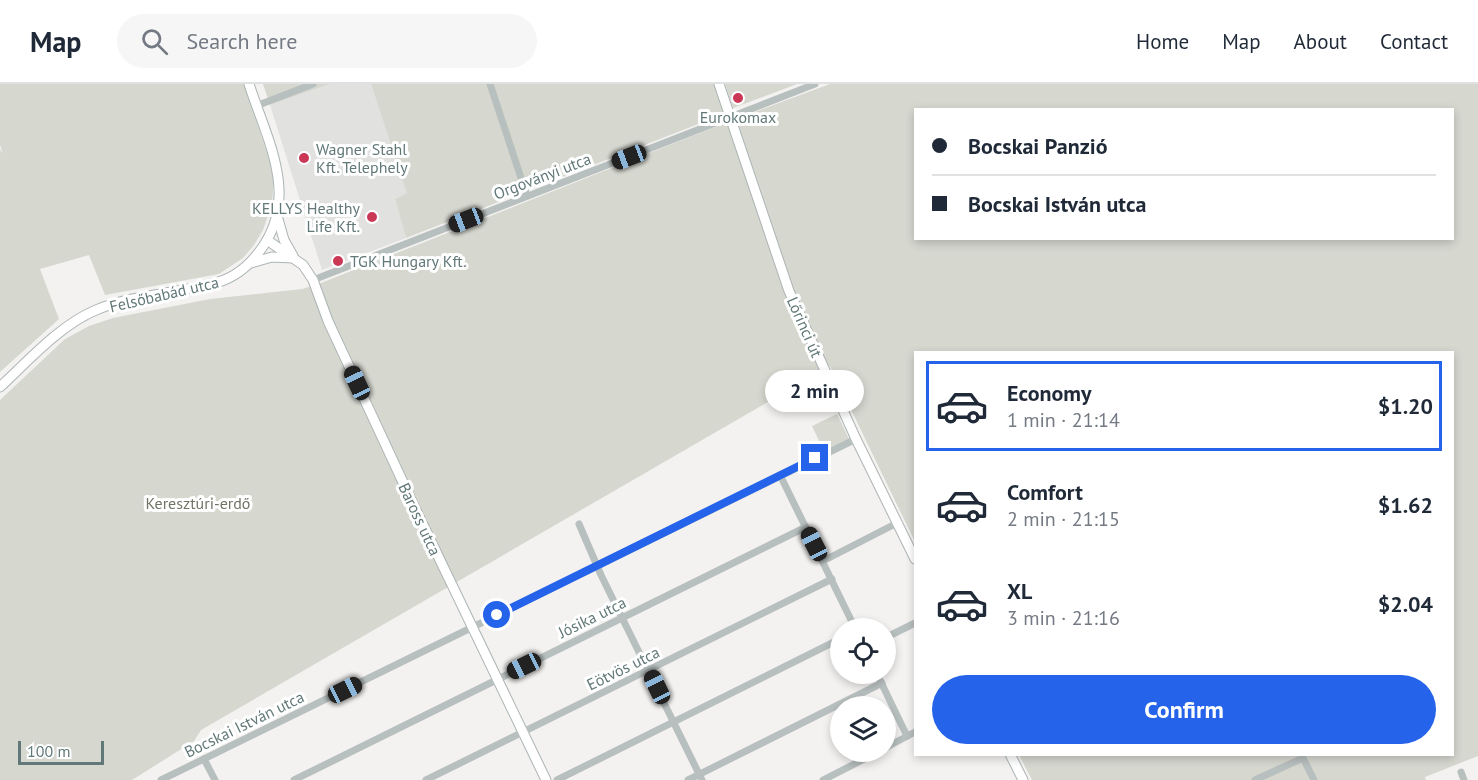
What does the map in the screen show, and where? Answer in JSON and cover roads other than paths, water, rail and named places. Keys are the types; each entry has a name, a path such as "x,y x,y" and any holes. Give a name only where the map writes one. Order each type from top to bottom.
{"street":[{"name":"Baross utca","path":"249,84 277,168 280,195 278,214 267,240 303,265 313,280 328,321 471,628 546,780"},
{"path":"256,106 313,84"},
{"path":"490,84 527,196"},
{"name":"Lőrinci út","path":"719,84 789,291 856,439 914,557"},
{"name":"Orgoványi utca","path":"313,280 815,84"},
{"name":"Baross utca","path":"278,214 284,240 296,259"},
{"name":"Felsőbabád utca","path":"0,387 66,328 84,316 130,299 213,284 234,275 251,263 267,240"},
{"path":"251,263 272,257 296,259"},
{"name":"Bocskai István utca","path":"161,780 856,439"},
{"path":"780,475 850,618"},
{"path":"579,524 701,777"},
{"path":"823,561 897,524"},
{"name":"Jósika utca","path":"294,780 806,527"},
{"name":"Eötvös utca","path":"426,780 832,579"},
{"path":"896,632 914,624"},
{"path":"557,780 830,644"},
{"path":"688,780 701,777 880,684"},
{"path":"882,684 907,736"},
{"path":"896,742 914,732"},
{"path":"1011,756 1023,780"},
{"path":"1255,780 1303,758 1314,780"},
{"path":"204,759 215,780"},
{"path":"823,780 858,762"},
{"path":"1461,772 1464,780"}],"place":[{"name":"Eurokomax","path":"738,98"},
{"name":"Wagner Stahl Kft. Telephely","path":"304,158"},
{"name":"KELLYS Healthy Life Kft.","path":"372,217"},
{"name":"TGK Hungary Kft.","path":"338,261"}],"park label":[{"name":"Keresztúri-erdő","path":"198,503"}]}
